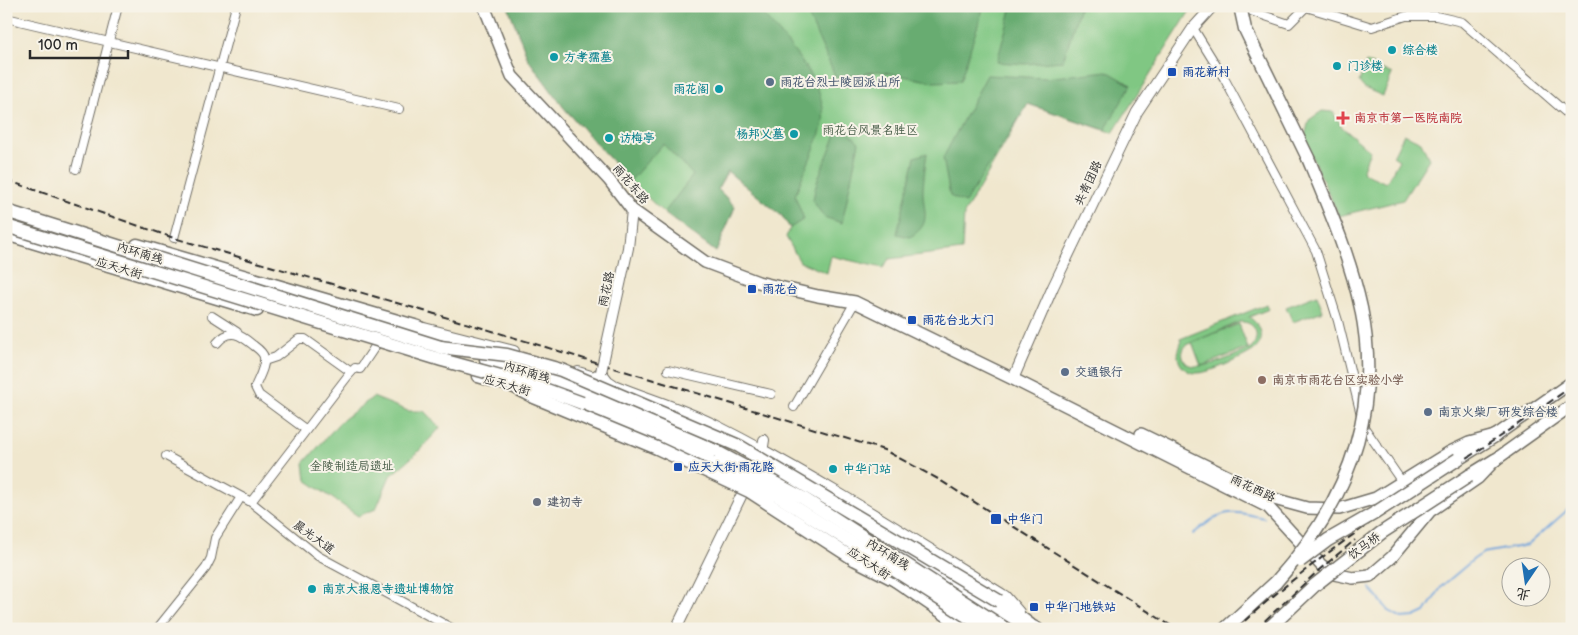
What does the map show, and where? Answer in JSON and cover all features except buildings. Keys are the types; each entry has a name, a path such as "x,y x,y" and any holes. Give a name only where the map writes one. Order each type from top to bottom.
{"main road":[{"name":"雨花东路","path":"484,6 512,76 609,180 632,210 705,262 758,282 818,296 855,302"},
{"path":"1225,629 1276,582 1303,551 1336,497 1358,439 1367,382 1367,346 1356,288 1308,158 1245,29 1240,6"},
{"name":"应天大街","path":"6,206 251,280 418,327 437,337 502,356 596,390 734,450 995,609 1034,627"},
{"name":"内环南线","path":"6,211 440,347 563,383 660,424 726,456 803,498 1006,629"},
{"name":"内环南线","path":"6,226 490,373 582,403 717,463 778,496 987,629"},
{"name":"应天大街","path":"6,234 543,395 656,441 747,484 897,581 967,629"},
{"name":"雨花西路","path":"855,302 1268,507 1327,570 1343,577 1364,578 1381,568 1430,511 1473,481 1495,460"},
{"path":"376,345 384,317"},
{"path":"440,347 507,355 561,370 739,446 999,601 1034,627"},
{"path":"490,373 534,397 657,448 749,491 854,559 897,581"},
{"name":"雨花西路","path":"1013,379 1156,440 1274,499 1301,507 1322,510 1352,507 1376,498 1450,452 1469,443 1495,436"},
{"name":"雨花西路","path":"1276,582 1328,540 1375,513 1495,436 1572,382"},
{"name":"雨花西路","path":"1469,476 1495,460 1572,405"},
{"name":"饮马桥","path":"1268,629 1315,585 1381,533 1469,476"},
{"path":"1285,524 1284,513 1286,510 1290,507 1301,507"}],"street":[{"path":"76,169 118,6"},
{"path":"174,238 236,6"},
{"path":"1235,6 1289,24 1306,7 1372,27 1406,16 1436,16 1462,22 1570,116 1572,114"},
{"name":"共青团路","path":"1013,379 1053,286 1120,144 1150,90 1193,28 1211,8"},
{"path":"6,18 399,109"},
{"path":"1193,28 1224,78 1316,251 1338,321 1364,426 1402,482"},
{"name":"雨花路","path":"601,372 628,248 632,210"},
{"path":"794,407 855,302"},
{"path":"212,316 262,352 264,361 254,387 259,395 305,429"},
{"name":"应天大街","path":"418,327 519,353 585,375 594,376 601,372"},
{"path":"217,342 226,335 239,334"},
{"path":"264,361 276,357 300,338 309,342 351,372"},
{"path":"251,502 305,429 351,372 355,368 360,369 376,345"},
{"path":"668,370 771,394"},
{"path":"601,372 614,385 669,404 763,445 1005,596 1034,627"},
{"path":"676,629 747,484 760,465 763,445"},
{"name":"晨光大道","path":"166,456 251,502 318,556 453,629"},
{"path":"157,629 206,568 211,558 215,538 241,496"}],"green space":[{"name":"雨花台风景名胜区","path":"508,6 1193,6 1113,133 1028,104 964,214 962,250 889,259 883,268 831,256 827,273 800,262 786,237 790,228 782,216 728,171 718,189 735,207 716,252 664,213 630,181 564,108 528,59"},
{"path":"508,6 756,6 802,62 820,95 823,111 822,127 795,196 804,219 790,228 782,216 727,171 718,189 735,207 716,252 664,213 693,175 663,144 630,181 564,108 528,59"},
{"path":"804,6 984,6 960,81 933,82 879,71 836,78"},
{"path":"1012,6 1080,6 1063,61 1025,64 997,62"},
{"path":"1366,62 1392,74 1383,96 1364,88 1359,82"},
{"path":"1107,71 1131,85 1105,130 1028,104 965,203 950,196 943,158 987,75 1046,78"},
{"path":"1322,111 1333,112 1342,127 1370,151 1362,172 1386,183 1399,160 1393,156 1404,134 1421,142 1429,159 1403,200 1339,216 1304,140 1309,120"},
{"path":"839,123 859,142 842,223 824,217 813,201 817,181"},
{"path":"927,153 923,188 925,215 922,227 910,237 897,234 915,157"},
{"path":"1317,295 1323,311 1293,322 1286,307"},
{"path":"1267,304 1269,309 1249,317 1260,329 1261,338 1257,347 1226,365 1210,371 1195,373 1180,364 1178,352 1181,344 1180,339","holes":["1240,322 1253,326 1255,330 1256,338 1252,347 1227,359 1205,365 1188,365 1184,360 1183,352 1186,345"]},
{"path":"1239,324 1248,348 1201,366 1192,342"},
{"name":"金陵制造局遗址","path":"373,397 408,411 424,411 440,428 417,453 390,476 376,509 358,516 306,480 304,463 339,423"}],"waterway":[{"path":"1370,588 1389,611 1402,618 1414,617 1425,612 1442,586 1474,559 1483,553 1528,545 1572,506"},
{"path":"1193,534 1211,520 1226,514 1241,513 1264,518"}],"railway":[{"path":"6,180 174,238 486,329 884,450 938,479 1176,629"},
{"path":"1236,629 1315,562 1572,386"},
{"path":"1256,629 1319,570 1355,540"}],"place":[{"name":"综合楼","path":"1392,50"},
{"name":"方孝孺墓","path":"554,57"},
{"name":"门诊楼","path":"1337,66"},
{"name":"雨花新村","path":"1172,72"},
{"name":"雨花台烈士陵园派出所","path":"770,82"},
{"name":"雨花阁","path":"719,89"},
{"name":"南京市第一医院南院","path":"1343,118"},
{"name":"杨邦乂墓","path":"794,134"},
{"name":"访梅亭","path":"609,138"},
{"name":"雨花台","path":"752,289"},
{"name":"雨花台北大门","path":"912,320"},
{"name":"交通银行","path":"1065,372"},
{"name":"南京市雨花台区实验小学","path":"1262,380"},
{"name":"南京火柴厂研发综合楼","path":"1428,412"},
{"name":"应天大街·雨花路","path":"678,467"},
{"name":"中华门站","path":"833,469"},
{"name":"建初寺","path":"537,502"},
{"name":"中华门","path":"996,519"},
{"name":"南京大报恩寺遗址博物馆","path":"312,589"},
{"name":"中华门地铁站","path":"1034,607"}]}
